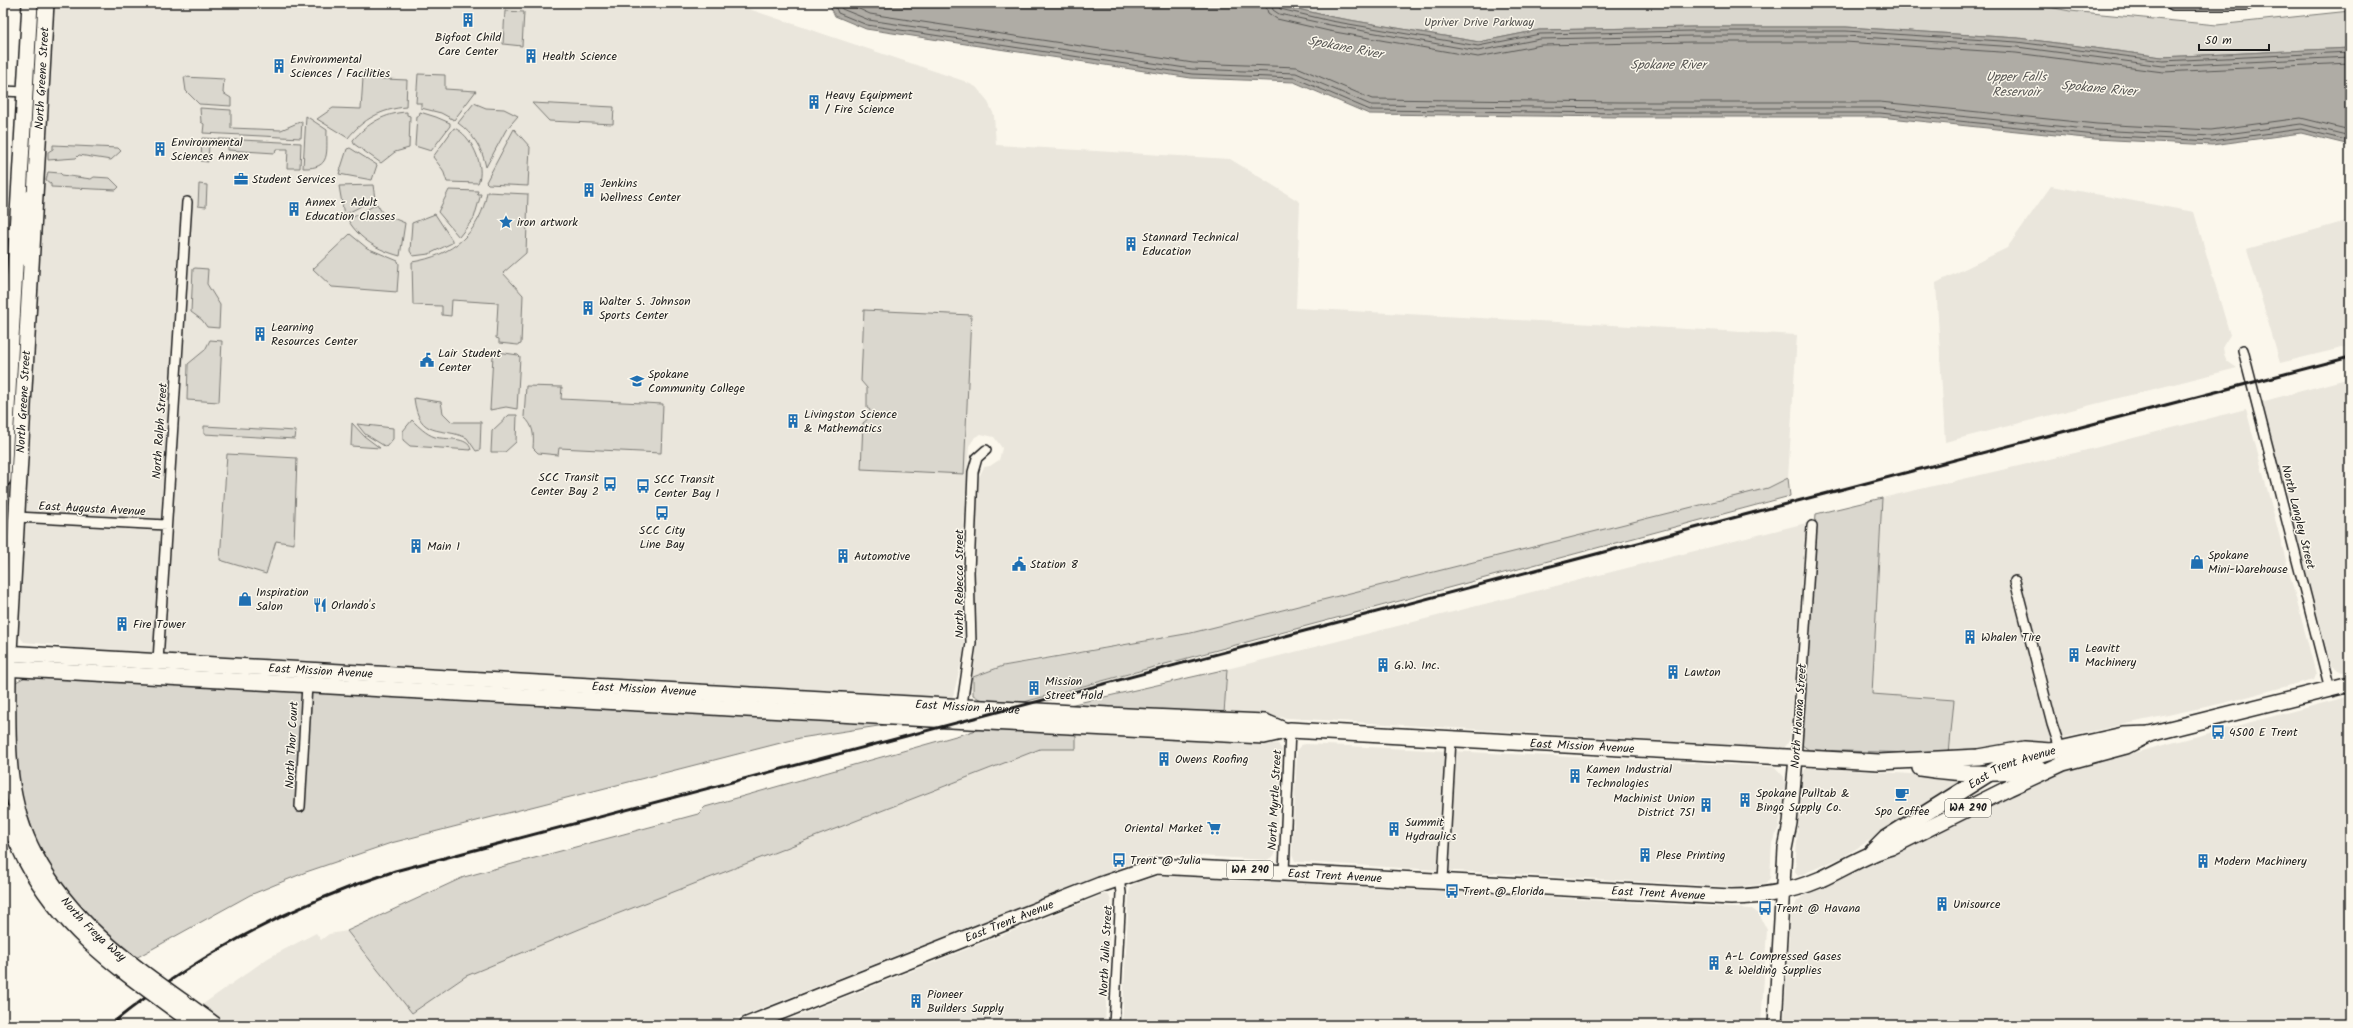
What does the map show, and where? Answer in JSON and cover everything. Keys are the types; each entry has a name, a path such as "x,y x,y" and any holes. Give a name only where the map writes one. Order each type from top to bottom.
{"main road":[{"name":"North Greene Street","path":"15,800 8,752 6,653 17,517 46,3"},
{"name":"North Greene Street","path":"3,479 6,375 14,278 10,234 25,92 30,8"},
{"path":"30,8 37,43 33,130 39,135"},
{"name":"East Mission Avenue","path":"6,653 1265,722 1287,730 1879,762 1927,769 1987,773"},
{"name":"East Mission Avenue","path":"6,668 961,721 1264,736 1287,730"},
{"name":"East Trent Avenue","path":"1872,852 1886,838 1987,773 2011,762 2058,754 2126,746 2149,734 2350,684"},
{"name":"East Mission Avenue","path":"1879,762 1978,756 2024,749 2058,754"},
{"name":"East Trent Avenue","path":"746,1025 1118,878 1147,868 1166,865 1731,896 1757,896 1783,891 1820,879 1872,852 1891,847 2009,788 2058,754"},
{"name":"North Freya Way","path":"15,800 30,857 61,897 95,934 215,1025"},
{"name":"North Freya Way","path":"3,812 30,857 52,904 86,941 196,1025"}],"street":[{"path":"2173,3 2247,3"},
{"path":"3,91 25,92"},
{"path":"14,278 24,250 27,197 36,191"},
{"name":"North Ralph Street","path":"158,661 187,202"},
{"name":"North Langley Street","path":"2243,350 2330,690"},
{"path":"6,375 25,376"},
{"name":"North Rebecca Street","path":"961,721 971,643 969,572 973,472 978,458 986,450"},
{"name":"East Augusta Avenue","path":"17,517 166,525"},
{"name":"North Havana Street","path":"1775,1025 1785,849 1790,823 1796,758 1812,526"},
{"path":"2015,581 2052,724 2058,754"},
{"name":"North Thor Court","path":"300,807 307,685"},
{"name":"North Myrtle Street","path":"1284,872 1287,730"},
{"path":"1443,880 1451,739"},
{"name":"North Julia Street","path":"1114,1025 1121,892 1118,878"}],"shaded area":[{"name":"Spokane Community College","path":"52,3 731,3 964,81 976,87 987,100 994,115 996,145 1230,159 1300,202 1296,308 1797,335 1788,478 1768,488 1529,551 1191,633 1035,659 1003,666 972,677 976,654 974,570 978,479 984,467 990,466 999,460 1002,448 994,437 981,434 975,437 969,446 961,568 965,623 963,655 953,696 949,700 90,652 66,646 24,642 17,634"},
{"path":"2051,186 2194,212 2230,335 2223,346 2224,354 2227,361 2237,368 1945,442 1936,283 2007,248"},
{"path":"2350,220 2350,346 2280,363 2247,249"},
{"path":"2350,378 2350,671 2342,672 2331,666 2261,402"},
{"path":"2246,409 2316,674 2314,679 2224,703 2009,749 1949,754 1872,695 1882,498 2079,452"},
{"path":"1806,523 1790,739 1786,746 1782,748 1224,714 1227,669"},
{"path":"2350,696 2350,1025 1784,1025 1790,918 1797,901 1805,895 1922,835 2046,776"},
{"path":"1076,733 1278,744 1282,750 1275,855 1267,860 1164,854 1150,856 719,1025 224,1025 199,1007 268,958 316,933 321,940 329,934 347,931 412,1013 466,976 599,921 1040,749 1076,749"},
{"path":"1306,744 1775,767 1784,777 1785,785 1779,827 1772,843 1770,878 1766,884 1737,887 1295,861 1292,854 1297,751 1301,745"},
{"path":"1811,768 1968,778 1843,857 1798,876 1795,872 1801,776 1805,769"},
{"path":"1175,876 1752,909 1759,914 1767,930 1761,1025 1122,1025 1129,893 1131,886 1154,877"},
{"path":"1105,894 1109,896 1111,901 1105,1025 776,1025"}],"green space":[{"name":"Upriver Drive Parkway","path":"1272,3 2028,3 2070,11 2217,25 2350,11 2350,48 2162,57 2018,38 1846,27 1693,27 1539,30 1479,42 1332,17"},
{"path":"505,11 524,12 522,46 503,44"},
{"path":"418,74 445,75 445,89 476,91 454,120 441,113 421,108 421,103 416,103"},
{"path":"184,77 224,79 223,93 231,98 231,106 199,104 186,91"},
{"path":"363,78 407,80 406,107 389,110 374,116 360,125 348,138 317,119 333,108 361,109"},
{"path":"474,103 486,108 504,109 518,116 506,130 486,167 476,142 458,123"},
{"path":"532,103 614,107 613,124 549,121"},
{"path":"200,108 231,110 231,128 281,130 302,121 301,138 203,133 204,124 201,122"},
{"path":"407,112 407,115 410,116 409,148 395,152 381,163 354,144 353,140 377,120 391,114"},
{"path":"420,112 450,123 450,126 431,151 415,146 417,116 419,116"},
{"path":"306,116 327,130 326,158 319,166 312,168 303,168"},
{"path":"454,128 466,137 475,152 480,168 478,183 447,182 443,170 433,157"},
{"path":"514,129 530,147 528,186 488,184 486,182"},
{"path":"202,138 301,143 300,168 287,168 288,149 276,149 275,153 228,150 228,145 209,144 208,162 201,161"},
{"path":"53,145 118,148 121,151 111,160 79,155 76,158 48,160 48,152 53,149"},
{"path":"350,148 377,165 372,180 339,174 347,149"},
{"path":"48,172 91,179 94,177 110,178 119,187 116,190 51,187 51,184 46,180"},
{"path":"199,184 207,185 206,207 198,206"},
{"path":"373,185 375,199 344,215 339,186"},
{"path":"449,190 478,191 477,194 481,194 474,218 459,237 438,212"},
{"path":"487,192 528,194 526,253 503,273 523,295 521,344 518,345 499,343 499,339 496,338 498,303 452,300 451,316 442,315 442,306 413,305 412,262 440,254 452,248 462,240 478,219 484,206"},
{"path":"377,204 383,214 405,223 400,256 384,251 364,239 348,220"},
{"path":"435,214 452,240 452,243 429,254 413,256 410,251 412,223"},
{"path":"350,234 367,248 398,261 397,292 332,287 313,269"},
{"path":"193,269 208,269 207,284 220,305 219,328 207,327 202,320 191,312"},
{"path":"864,310 971,315 964,474 861,469 863,423 869,418 870,410 867,408 867,388 861,381"},
{"path":"210,340 222,341 219,402 187,400 188,364 205,350"},
{"path":"498,352 518,355 520,357 517,409 506,407 490,410 493,355 498,355"},
{"path":"526,386 562,387 561,399 663,404 661,453 559,448 558,455 538,453 533,448 532,427 524,417"},
{"path":"414,398 441,402 443,413 452,422 481,422 480,450 476,451 467,438 426,426 421,420 417,411"},
{"path":"509,415 517,415 516,442 505,452 491,452 492,431"},
{"path":"412,420 432,436 456,439 466,442 471,450 410,446 403,440 403,431"},
{"path":"352,423 364,436 380,448 351,446"},
{"path":"357,424 393,428 393,439 386,447 365,434"},
{"path":"204,426 296,431 295,439 204,434"},
{"path":"227,454 297,458 294,544 276,541 266,574 220,560"},
{"path":"1788,478 1790,496 1024,702 981,700 973,695 973,677 1003,666 1191,633 1768,488"},
{"path":"1882,498 1872,694 1954,700 1949,754 1809,750 1802,745 1816,514"},
{"path":"1227,669 1224,714 1065,706"},
{"path":"27,676 898,723 800,738 391,843 306,872 250,895 134,959 105,936 56,879 37,842 15,779 13,687 16,682"},
{"path":"984,728 1076,733 1076,749 1040,749 599,921 466,976 412,1013 347,931 464,877 698,814 705,807"}],"water":[{"name":"Upper Falls Reservoir","path":"829,3 1272,3 1332,17 1479,42 1539,30 1693,27 1846,27 2018,38 2162,57 2350,48 2350,145 2301,133 2212,145 2095,139 1880,117 1620,117 1369,114 1294,82 1191,78 866,29 835,16"}],"railway":[{"path":"110,1025 142,1000 176,977 245,935 282,916 319,900 395,871 1782,505 2350,357"}],"place":[{"name":"Bigfoot Child Care Center","path":"468,20"},
{"name":"Health Science","path":"531,56"},
{"name":"Environmental Sciences / Facilities","path":"279,66"},
{"name":"Heavy Equipment / Fire Science","path":"814,102"},
{"name":"Environmental Sciences Annex","path":"160,149"},
{"name":"Student Services","path":"241,179"},
{"name":"Jenkins Wellness Center","path":"589,190"},
{"name":"Annex - Adult Education Classes","path":"294,209"},
{"name":"iron artwork","path":"506,222"},
{"name":"Stannard Technical Education","path":"1131,244"},
{"name":"Walter S. Johnson Sports Center","path":"588,308"},
{"name":"Learning Resources Center","path":"260,334"},
{"name":"Lair Student Center","path":"427,360"},
{"name":"Spokane Community College","path":"637,381"},
{"name":"Livingston Science & Mathematics","path":"793,421"},
{"name":"SCC Transit Center Bay 2","path":"610,484"},
{"name":"SCC Transit Center Bay 1","path":"643,486"},
{"name":"SCC City Line Bay","path":"662,513"},
{"name":"Main 1","path":"416,546"},
{"name":"Automotive","path":"843,556"},
{"name":"Spokane Mini-Warehouse","path":"2197,562"},
{"name":"Station 8","path":"1019,564"},
{"name":"Inspiration Salon","path":"245,599"},
{"name":"Orlando's","path":"320,605"},
{"name":"Fire Tower","path":"122,624"},
{"name":"Whalen Tire","path":"1970,637"},
{"name":"Leavitt Machinery","path":"2074,655"},
{"name":"G.W. Inc.","path":"1383,665"},
{"name":"Lawton","path":"1673,672"},
{"name":"Mission Street Hold","path":"1034,688"},
{"name":"4500 E Trent","path":"2218,732"},
{"name":"Owens Roofing","path":"1164,759"},
{"name":"Kamen Industrial Technologies","path":"1575,776"},
{"name":"Spo Coffee","path":"1902,794"},
{"name":"Spokane Pulltab & Bingo Supply Co.","path":"1745,800"},
{"name":"Machinist Union District 751","path":"1706,805"},
{"name":"Oriental Market","path":"1214,828"},
{"name":"Summit Hydraulics","path":"1394,829"},
{"name":"Plese Printing","path":"1645,855"},
{"name":"Trent @ Julia","path":"1119,860"},
{"name":"Modern Machinery","path":"2203,861"},
{"name":"Trent @ Florida","path":"1452,891"},
{"name":"Unisource","path":"1942,904"},
{"name":"Trent @ Havana","path":"1765,908"},
{"name":"A-L Compressed Gases & Welding Supplies","path":"1714,963"},
{"name":"Pioneer Builders Supply","path":"916,1001"}],"water label":[{"name":"Spokane River","path":"1345,48"},
{"name":"Spokane River","path":"1668,65"},
{"name":"Spokane River","path":"2099,89"}]}
